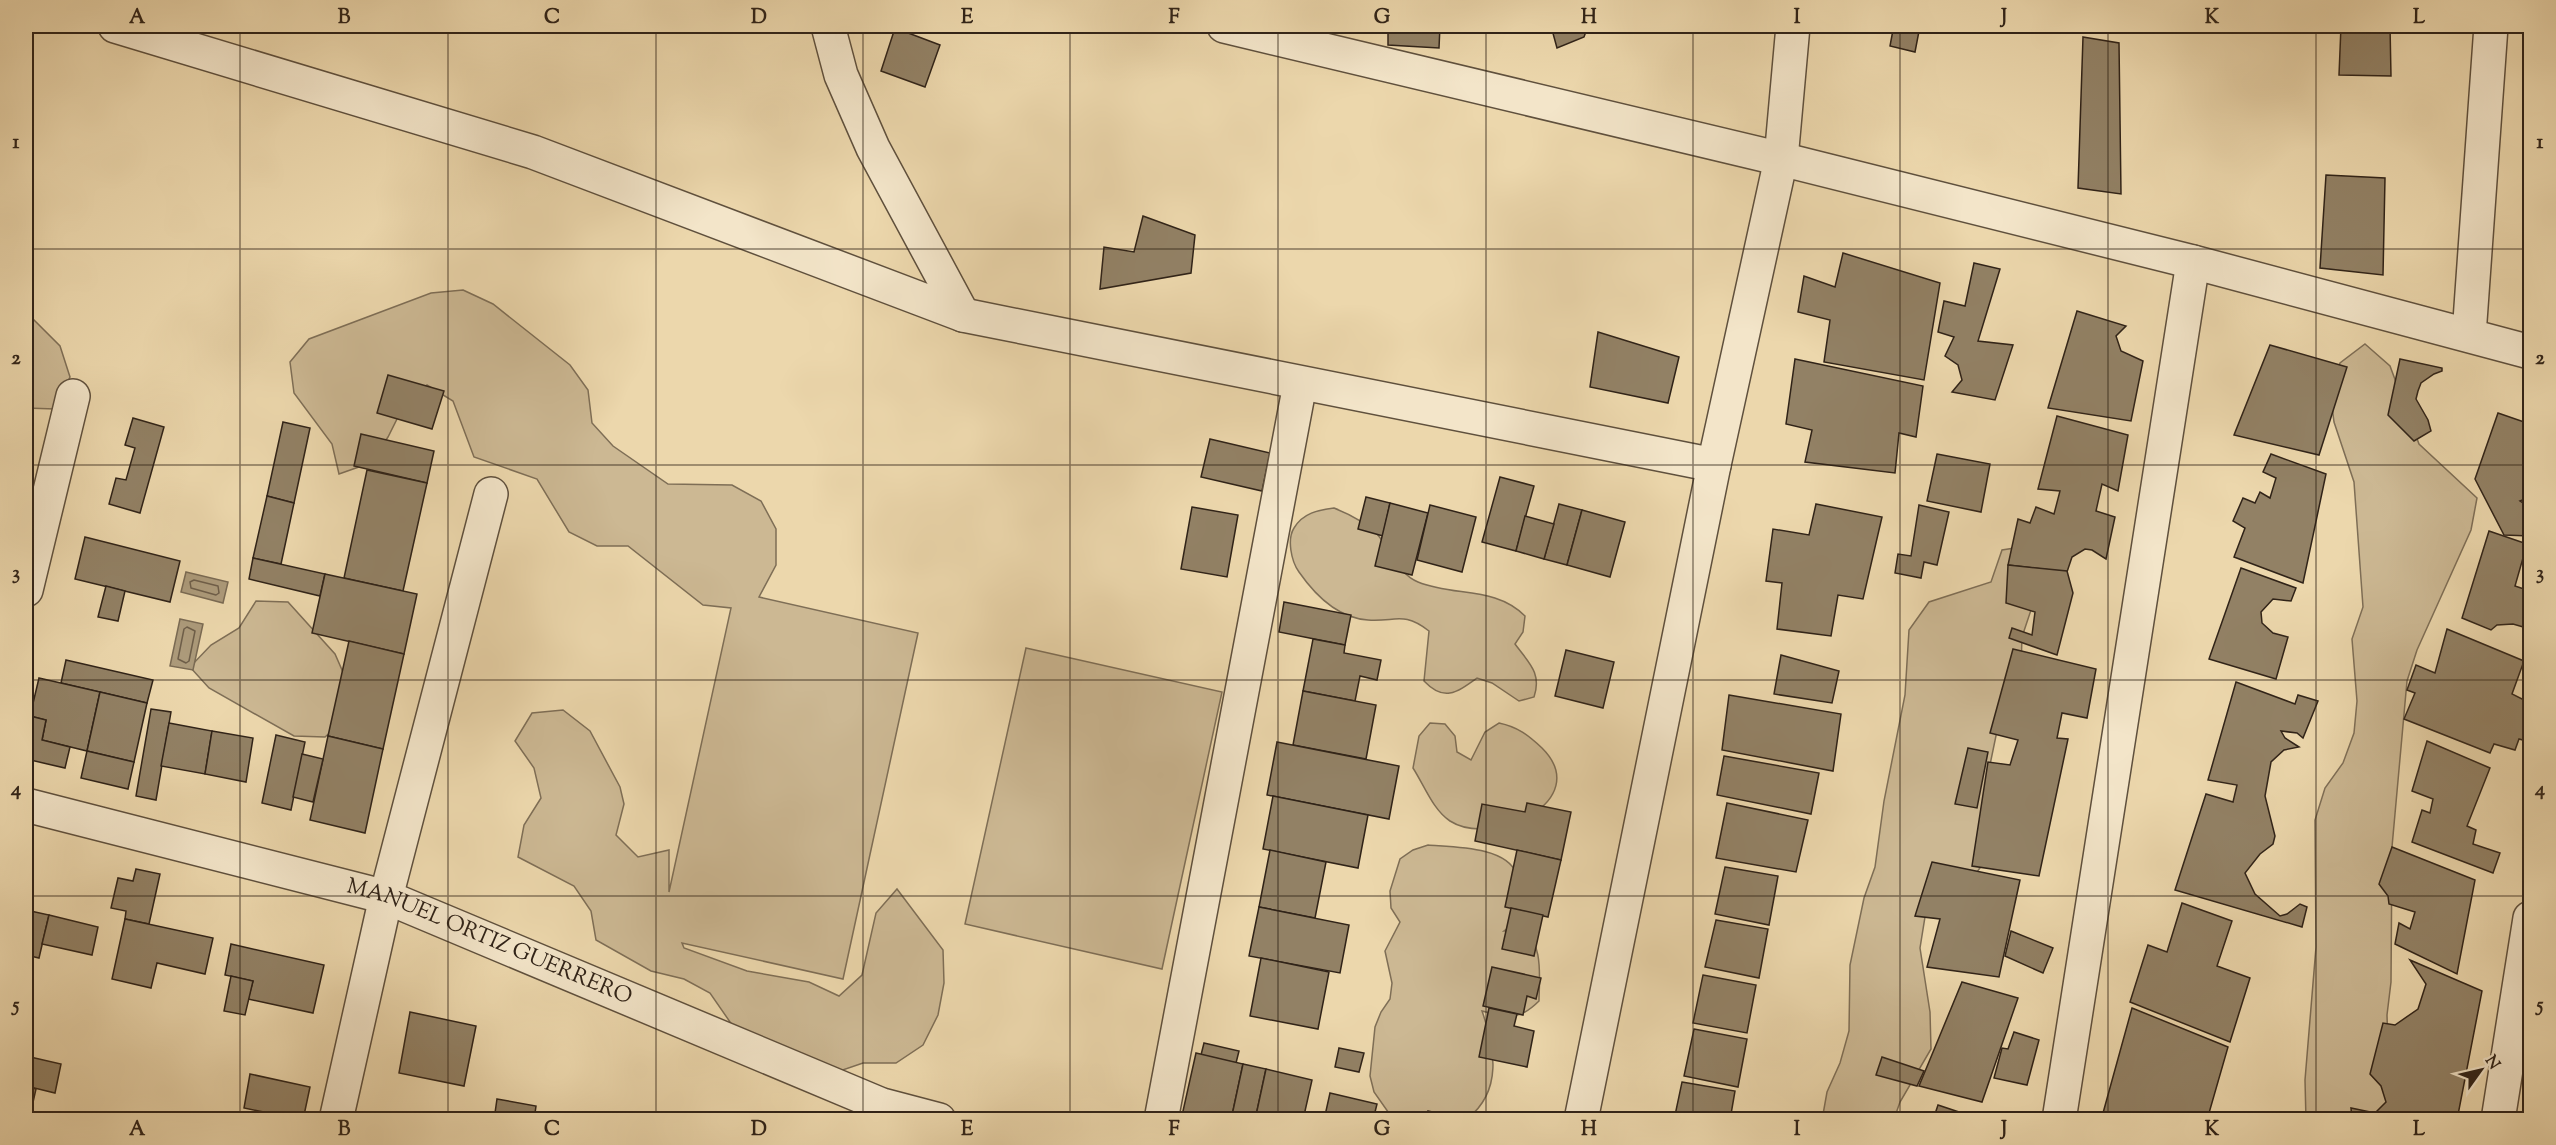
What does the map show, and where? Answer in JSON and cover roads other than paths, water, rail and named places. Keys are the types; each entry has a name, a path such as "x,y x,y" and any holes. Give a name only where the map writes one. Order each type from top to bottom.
{"street":[{"path":"115,26 533,152 963,315 1714,465"},
{"path":"828,26 840,75 873,148 963,315"},
{"path":"1224,26 1781,159 2193,262 2530,352"},
{"path":"1581,1119 1714,465 1781,159 1792,26"},
{"path":"2469,334 2491,26"},
{"path":"2059,1119 2193,262"},
{"path":"1161,1119 1300,384"},
{"path":"26,590 73,396"},
{"path":"336,1119 386,897 491,494"},
{"name":"MANUEL ORTIZ GUERRERO","path":"26,806 386,897 880,1112 939,1119"},
{"path":"2498,1119 2530,918"}],"water":[{"path":"186,572 228,582 223,603 181,592"},
{"path":"180,619 203,624 193,670 170,666"}]}
